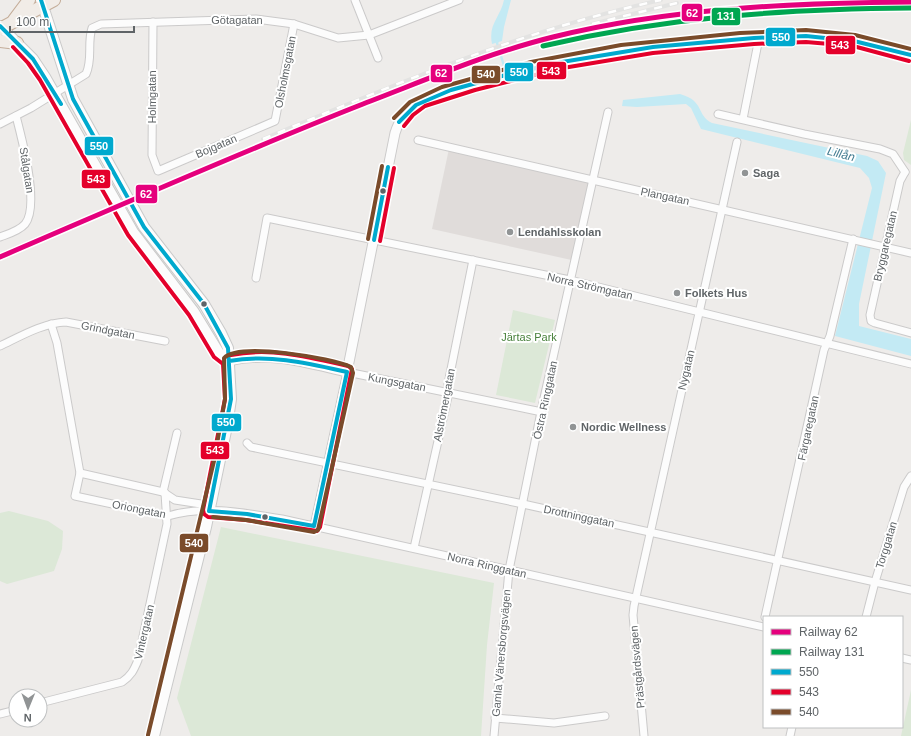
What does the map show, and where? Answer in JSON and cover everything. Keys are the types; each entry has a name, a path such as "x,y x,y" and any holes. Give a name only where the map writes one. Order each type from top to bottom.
{"highway":[{"path":"14,21 29,0"},
{"path":"1,27 46,2"},
{"path":"0,41 17,43"}],"main road":[{"path":"46,2 73,99 134,210 159,247 204,304 228,348 231,399 210,511 154,736"},
{"path":"1,27 33,59 133,232 194,312 219,353 229,361"}],"street":[{"path":"355,0 378,58"},
{"name":"Götagatan","path":"0,124 86,74 90,66 90,36 92,28 101,24 256,19 294,24 338,38 369,35 458,0"},
{"name":"Holmgatan","path":"152,22 152,156 158,170"},
{"name":"Olsholmsgatan","path":"275,121 294,24"},
{"path":"314,526 395,134 399,122 416,105 428,98 492,78 544,65 618,51 796,36 846,39 880,45 911,55"},
{"path":"743,120 759,38"},
{"name":"Östra Ringgatan","path":"509,570 570,280 608,112"},
{"path":"718,114 887,151 892,154 908,172"},
{"name":"Stålgatan","path":"0,237 23,227 30,216 31,198 24,147 16,116"},
{"name":"Bojgatan","path":"158,170 275,121"},
{"name":"Plangatan","path":"418,140 722,208 911,254"},
{"name":"Nygatan","path":"636,598 737,142"},
{"name":"Bryggaregatan","path":"908,172 900,181 870,315 871,321 911,333"},
{"name":"Norra Strömgatan","path":"256,278 267,218 570,280 911,364"},
{"name":"Färgaregatan","path":"765,616 827,344 855,240"},
{"name":"Alströmergatan","path":"414,548 448,392 448,384 473,260"},
{"name":"Grindgatan","path":"0,346 32,330 51,324 66,322 165,341"},
{"name":"Oriongatan","path":"51,324 57,343 80,473 75,496 168,516 180,512 210,511"},
{"name":"Kungsgatan","path":"229,361 254,356 274,356 542,412"},
{"name":"Vintergatan","path":"48,701 122,682 134,672 168,516 164,492 176,433"},
{"name":"Drottninggatan","path":"247,443 251,448 523,504 911,590"},
{"name":"Oriongatan","path":"80,473 164,492 175,500 201,504 210,511"},
{"name":"Torggatan","path":"866,616 904,487 910,479"},
{"name":"Norra Ringgatan","path":"210,511 247,514 314,526 763,626"},
{"name":"Gamla Vänersborgsvägen","path":"494,736 509,570"},
{"name":"Prästgårdsvägen","path":"636,598 633,615 644,736"},
{"path":"495,718 554,723 605,716"}],"shaded area":[{"path":"450,144 594,177 576,261 432,229"}],"green space":[{"path":"911,120 911,165 904,160 903,153"},
{"name":"Järtas Park","path":"513,310 555,320 535,403 496,395"},
{"path":"9,511 48,521 63,531 62,549 54,571 7,584 0,581 0,513"},
{"path":"221,527 494,583 487,645 481,736 191,736 177,698"},
{"path":"911,690 911,736 901,736"}],"water":[{"path":"504,0 511,0 502,41 492,44 491,37 493,26"},
{"path":"680,94 693,100 707,120 712,123 867,156 878,161 886,173 859,304 859,326 911,339 911,356 835,336 872,188 869,178 860,168 701,129 691,108 686,104 637,107 622,106 623,100"}],"waterway":[{"name":"Lillån","path":"498,40 497,43 505,69"}],"railway":[{"path":"263,139 459,60 559,27 610,12 661,0"},
{"path":"592,24 677,3"}],"rail line":[{"name":"62","path":"0,257 317,122 457,68 529,43 597,27 686,13 776,6 911,2"},
{"name":"131","path":"543,46 635,28 726,16 818,10 911,8"}],"transit line":[{"name":"550","path":"41,0 73,99 144,227 204,304 228,348 231,399 209,511 247,514 314,526 347,372 288,360 259,358 229,361"},
{"name":"550","path":"0,26 33,59 61,104"},
{"name":"540","path":"394,118 410,102 442,87 531,62 621,45 740,33 806,30 855,35 911,49"},
{"name":"550","path":"399,122 416,105 451,90 562,62 653,47 754,38 806,36 854,41 911,55"},
{"name":"543","path":"404,126 413,115 425,106 475,90 563,68 653,53 754,44 806,42 853,46 909,61"},
{"name":"543","path":"13,47 28,63 40,80 128,235 189,315 214,357 223,364 225,399 203,510 204,514 208,517 246,520 317,531 320,527 352,369 348,366 290,354 261,352 231,355"},
{"name":"540","path":"368,239 382,166"},
{"name":"550","path":"374,240 388,167"},
{"name":"543","path":"380,241 394,168"},
{"name":"540","path":"148,735 214,461 225,399 224,358 233,353 266,351 306,356 341,363 351,367 353,373 318,530 314,532 246,520 213,517"}],"place":[{"name":"Saga","path":"745,173"},
{"name":"Lendahlsskolan","path":"510,232"},
{"name":"Folkets Hus","path":"677,293"},
{"name":"Nordic Wellness","path":"573,427"}]}
